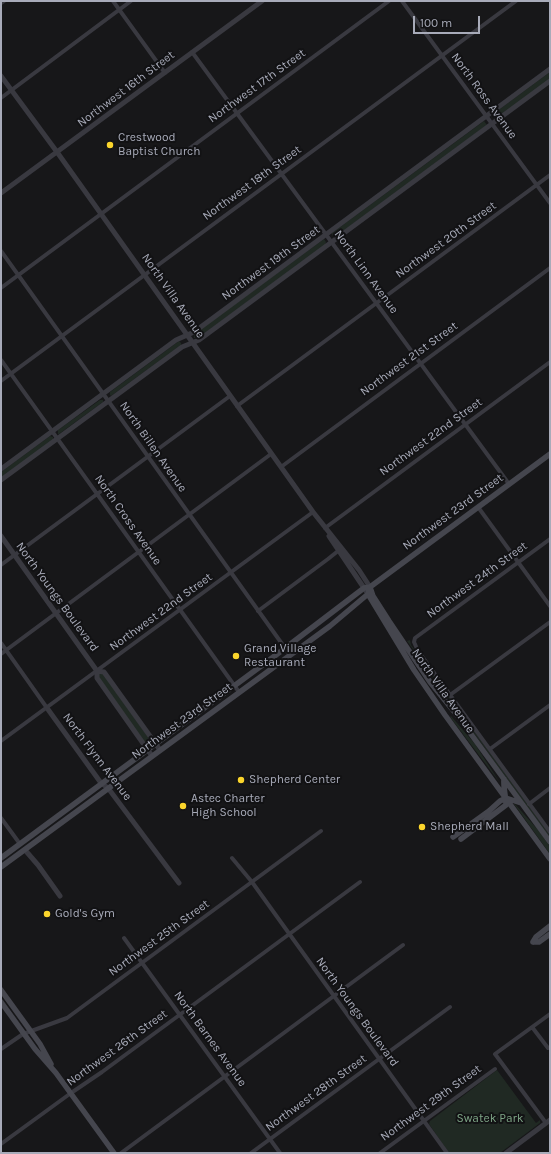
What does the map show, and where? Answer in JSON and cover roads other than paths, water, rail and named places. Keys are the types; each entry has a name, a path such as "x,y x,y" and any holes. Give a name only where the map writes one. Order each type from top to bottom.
{"main road":[{"name":"Northwest 23rd Street","path":"1,858 255,671 341,605 550,454"},
{"path":"367,587 368,594"},
{"name":"North Villa Avenue","path":"367,587 388,621 438,693 457,715 550,842"},
{"name":"Northwest 23rd Street","path":"1,867 330,626 368,594"},
{"name":"North Villa Avenue","path":"368,594 404,656 550,858"},
{"path":"341,605 346,612"},
{"path":"324,619 330,626"},
{"path":"305,633 310,640"},
{"path":"255,671 274,667 276,655"},
{"path":"438,693 444,712 457,715"},
{"path":"189,719 194,726"},
{"path":"461,839 506,805 503,786 504,779"},
{"path":"453,837 506,798 521,803"},
{"path":"74,803 79,809"},
{"path":"54,818 58,825"},
{"path":"550,926 536,937 533,942 539,942 550,934"},
{"path":"1,990 40,1044 56,1073"},
{"path":"1,1002 34,1049 56,1073 114,1153"},
{"path":"5,1008 11,1004"}],"street":[{"path":"113,1 165,72"},
{"path":"1,98 131,1"},
{"name":"Northwest 16th Street","path":"1,193 262,1"},
{"name":"Northwest 17th Street","path":"1,288 389,1"},
{"name":"North Ross Avenue","path":"402,1 550,203"},
{"name":"Northwest 18th Street","path":"1,381 516,1"},
{"name":"North Linn Avenue","path":"192,52 509,484"},
{"name":"Northwest 19th Street","path":"1,469 104,395 176,340 194,332 550,69"},
{"name":"North Villa Avenue","path":"1,76 57,152 280,467 325,529 359,570 367,587"},
{"name":"Northwest 19th Street","path":"1,480 182,347 199,340 550,82"},
{"name":"Northwest 20th Street","path":"237,406 550,175"},
{"name":"North Billen Avenue","path":"1,251 290,655"},
{"name":"Northwest 21st Street","path":"280,467 550,268"},
{"name":"North Cross Avenue","path":"1,360 239,692"},
{"name":"Northwest 22nd Street","path":"325,529 550,362"},
{"path":"1,565 230,396"},
{"path":"1,654 271,454"},
{"path":"478,507 550,606"},
{"name":"Northwest 22nd Street","path":"1,741 313,512"},
{"name":"North Villa Avenue","path":"325,529 338,551 367,587"},
{"name":"North Youngs Boulevard","path":"1,536 97,671 97,678 152,756"},
{"name":"Northwest 24th Street","path":"415,638 550,539"},
{"path":"258,611 338,551"},
{"path":"450,695 550,622"},
{"name":"North Villa Avenue","path":"415,638 415,646 550,832"},
{"name":"North Flynn Avenue","path":"1,643 101,783 108,788 178,883"},
{"name":"North Youngs Boulevard","path":"97,671 104,672 160,750"},
{"path":"490,749 550,705"},
{"path":"529,804 550,788"},
{"path":"1,818 20,844"},
{"name":"Northwest 25th Street","path":"1,1049 24,1034 68,1018 321,831"},
{"path":"25,850 27,838"},
{"path":"8,852 25,850"},
{"path":"25,850 38,865 60,896"},
{"name":"North Youngs Boulevard","path":"232,858 252,882 447,1153"},
{"name":"Northwest 26th Street","path":"1,1144 102,1072 360,882"},
{"name":"North Barnes Avenue","path":"124,938 280,1153"},
{"path":"121,1153 404,945"},
{"name":"Northwest 28th Street","path":"251,1153 450,1007"},
{"path":"506,1153 548,1121 495,1054 550,1014"},
{"path":"532,1027 548,1048"},
{"name":"Northwest 29th Street","path":"380,1153 495,1069"}],"place":[{"name":"Crestwood Baptist Church","path":"110,145"},
{"name":"Grand Village Restaurant","path":"236,656"},
{"name":"Shepherd Center","path":"241,780"},
{"name":"Astec Charter High School","path":"183,806"},
{"name":"Shepherd Mall","path":"422,827"},
{"name":"Gold's Gym","path":"47,914"}],"park label":[{"name":"Swatek Park","path":"490,1119"}]}
